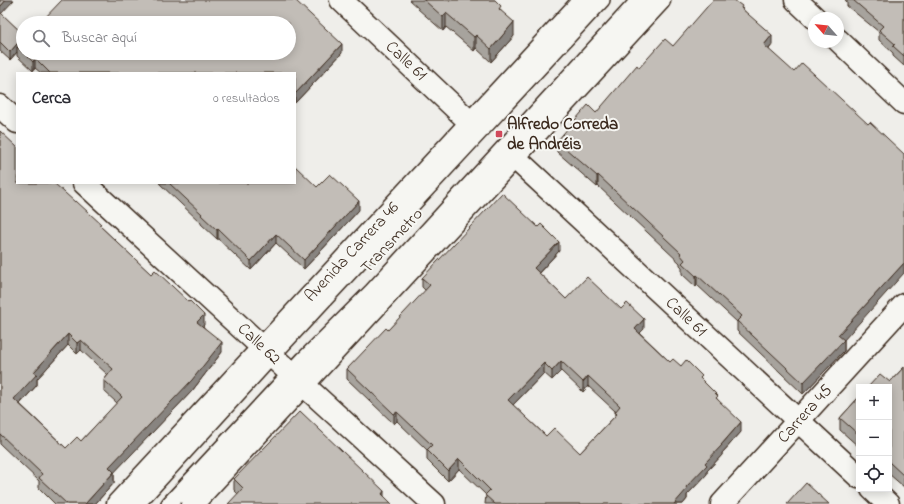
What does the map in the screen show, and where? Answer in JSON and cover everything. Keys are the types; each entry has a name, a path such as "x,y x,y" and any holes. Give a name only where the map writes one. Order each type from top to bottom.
{"street":[{"name":"Calle 61","path":"341,0 471,123"},
{"name":"Avenida Carrera 46","path":"118,504 268,352 471,123 585,0"},
{"path":"192,504 297,379 514,157 659,0"},
{"path":"796,0 809,12"},
{"path":"844,46 904,102"},
{"path":"0,106 16,121"},
{"name":"Calle 61","path":"514,157 856,474"},
{"name":"Calle 62","path":"85,184 434,504"},
{"name":"Carrera 45","path":"722,504 904,305"},
{"path":"875,492 888,504"}],"lane":[{"name":"Transmetro","path":"137,504 268,352 602,0"},
{"name":"Transmetro","path":"169,504 297,379 372,291 639,0"}],"building":[{"path":"0,0 6,0 0,7"},
{"path":"62,0 295,0 342,44 296,93 296,72 49,72 37,60 296,60 296,16 47,16"},
{"path":"424,0 495,0 501,6 499,9 514,22 491,49 476,35 474,37 446,13 443,17"},
{"path":"713,0 734,0 742,6 741,8 772,35 764,45 794,72 802,63 868,124 870,122 904,154 904,263 838,335 844,340 803,383 737,321 742,316 682,263 685,260 680,254 681,253 598,175 597,176 557,141 588,105 596,113 637,65 639,68 665,39 673,46"},
{"path":"853,0 904,0 904,56 893,46 895,44 879,30 883,26"},
{"path":"0,12 16,27 16,45 10,52 0,42"},
{"path":"0,131 16,146 16,184 55,184 101,224 99,225 151,274 155,270 189,302 190,301 204,315 197,322 222,342 192,380 109,467 114,472 85,504 67,504 39,478 42,474 0,434","holes":["68,334 77,343 81,340 113,369 104,380 122,397 81,441 77,437 66,448 14,399 37,374 34,372"]},
{"path":"296,167 317,187 330,174 359,201 304,260 276,234 251,261 218,229 217,230 201,215 202,214 170,184 296,184"},
{"path":"502,193 538,227 541,224 559,242 534,268 566,299 587,277 621,309 627,303 644,319 635,329 670,362 673,359 681,366 686,360 702,376 700,378 718,396 716,398 741,422 705,463 707,465 686,487 687,489 674,504 495,504 485,495 490,490 459,459 448,471 427,450 432,445 397,412 394,414 347,369 386,328 388,330 430,285 422,278","holes":["561,361 583,382 588,376 620,406 615,412 617,414 580,453 554,428 546,436 508,400 544,363 552,371"]},
{"path":"904,367 904,476 892,465 892,384 871,384 880,374 890,382"},
{"path":"856,400 856,432 840,418"},
{"path":"300,411 384,491 382,494 392,504 228,504 243,488 234,479"},
{"path":"806,483 829,504 787,504"}],"place":[{"name":"Alfredo Correda de Andréis","path":"499,134"}]}
